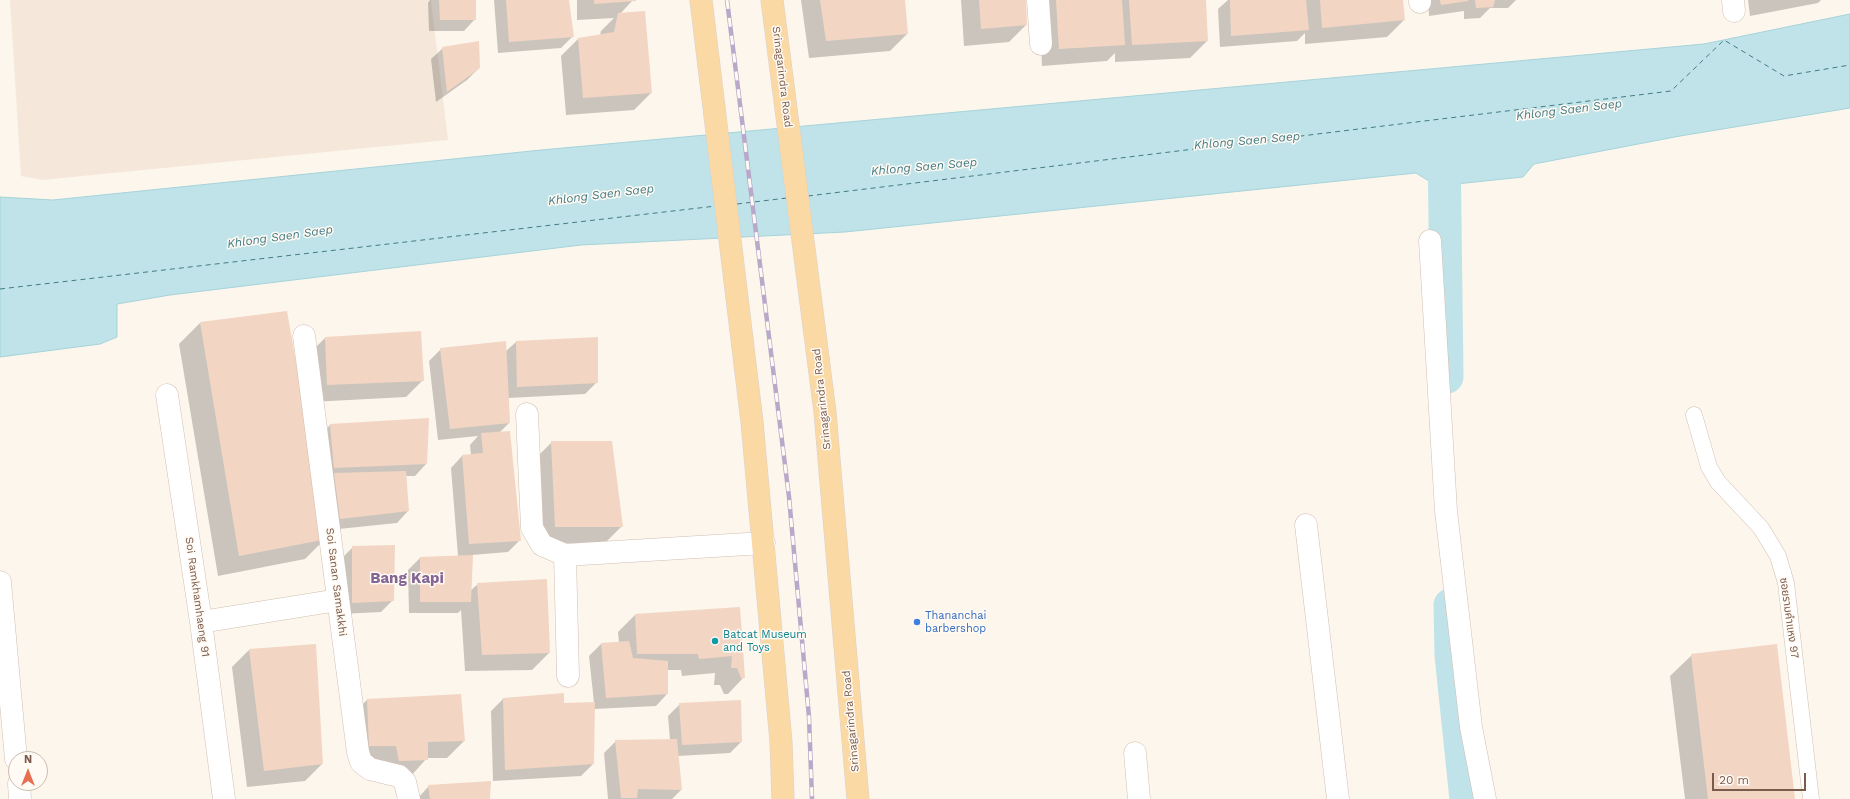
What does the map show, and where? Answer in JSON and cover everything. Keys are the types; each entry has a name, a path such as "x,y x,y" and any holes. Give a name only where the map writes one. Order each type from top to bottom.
{"main road":[{"path":"701,0 752,422 781,742 782,799"},
{"name":"Srinagarindra Road","path":"772,0 825,412 858,799"}],"street":[{"path":"1038,0 1041,44"},
{"path":"1430,241 1446,511 1471,727 1485,799"},
{"name":"Soi Sanan Samakkhi","path":"304,336 356,737 361,762 370,769 399,776 405,782 409,799"},
{"name":"Soi Ramkhamhaeng 91","path":"167,395 202,622 224,799"},
{"path":"527,414 532,528 542,545 566,555 764,543"},
{"path":"1306,525 1338,799"},
{"path":"566,555 568,676"},
{"path":"0,582 3,645 15,751"},
{"path":"202,622 338,600"},
{"path":"1136,753 1140,799"}],"lane":[{"name":"ซอยรามคำแหง 97","path":"1694,416 1709,467 1718,482 1761,528 1778,556 1786,583 1811,799"}],"shaded area":[{"path":"10,0 431,0 448,140 42,180 21,176"}],"water":[{"name":"Khlong Saen Saep","path":"1850,14 1850,108 1680,136 1534,164 1523,177 1437,186 1416,173 845,232 581,245 170,295 117,304 117,337 100,344 0,357 0,197 53,200 541,150 1704,44"}],"building":[{"path":"439,0 476,0 476,20 440,20"},
{"path":"506,0 569,0 574,37 509,42"},
{"path":"594,0 636,0 636,1 594,4"},
{"path":"820,0 905,0 908,34 826,41"},
{"path":"979,0 1026,0 1027,25 981,29"},
{"path":"1056,0 1122,0 1125,45 1059,49"},
{"path":"1129,0 1206,0 1208,41 1132,45"},
{"path":"1230,0 1306,0 1309,30 1231,36"},
{"path":"1320,0 1403,0 1405,20 1322,28"},
{"path":"1440,0 1468,0 1468,1 1441,5"},
{"path":"1475,0 1495,0 1493,7 1476,8"},
{"path":"645,11 652,93 583,98 578,38 614,32 618,13"},
{"path":"479,41 480,68 447,92 442,47"},
{"path":"287,311 327,539 239,556 200,322"},
{"path":"421,331 424,381 327,385 325,337"},
{"path":"598,337 598,383 517,387 516,341"},
{"path":"506,341 510,423 450,429 440,348"},
{"path":"429,418 427,464 334,468 330,424"},
{"path":"510,431 521,541 469,544 462,455 483,453 481,433"},
{"path":"551,441 612,441 623,527 555,527"},
{"path":"406,471 409,511 340,519 334,473"},
{"path":"395,545 394,601 352,603 352,546"},
{"path":"473,555 471,602 420,602 420,557"},
{"path":"547,579 550,653 482,655 477,583"},
{"path":"740,607 745,678 741,678 737,668 731,668 732,656 699,659 698,654 637,654 635,614"},
{"path":"629,641 633,658 668,661 668,694 606,698 601,643"},
{"path":"316,644 323,764 264,771 249,649"},
{"path":"1777,644 1795,799 1708,799 1691,654"},
{"path":"564,693 564,703 595,702 594,764 505,770 503,698"},
{"path":"461,694 465,741 428,742 428,760 399,761 396,746 369,746 367,699"},
{"path":"741,700 742,742 682,745 679,703"},
{"path":"677,739 682,790 638,789 637,798 621,798 615,740"},
{"path":"491,781 490,799 430,799 428,785"}],"waterway":[{"path":"1444,141 1447,377"},
{"path":"1450,605 1451,655 1466,799"}],"ferry route":[{"path":"808,196 1671,91 1724,40 1784,76 1850,65"},
{"path":"737,204 787,198"},
{"path":"0,289 716,206"}],"railway":[{"path":"727,0 789,497 809,717 812,799"}],"place":[{"name":"Thananchai barbershop","path":"917,622"},
{"name":"Batcat Museum and Toys","path":"715,641"}],"district":[{"name":"Bang Kapi","path":"407,579"}]}
